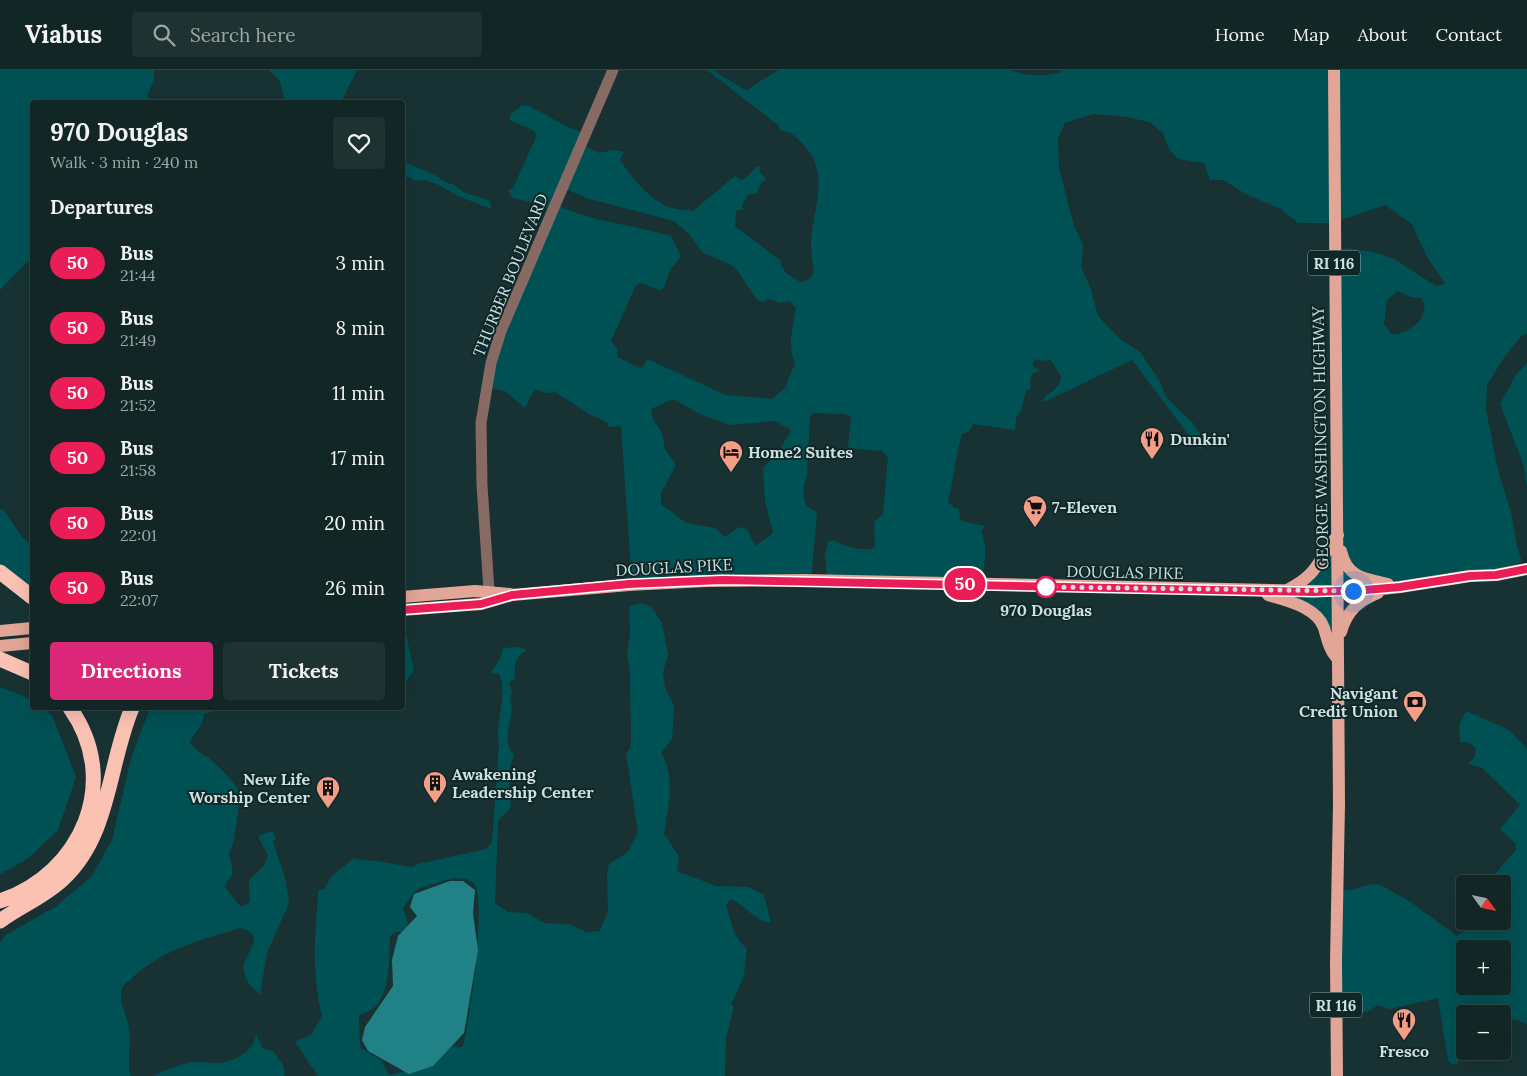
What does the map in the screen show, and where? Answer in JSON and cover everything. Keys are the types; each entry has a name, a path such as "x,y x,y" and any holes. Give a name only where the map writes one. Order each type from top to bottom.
{"highway":[{"path":"0,572 30,595"},
{"path":"0,659 30,672"},
{"path":"0,902 26,890 55,869 69,853 85,824 92,792 92,762 84,733 71,710"},
{"path":"0,922 55,887 73,869 86,850 101,817 131,710"}],"main road":[{"name":"GEORGE WASHINGTON HIGHWAY","path":"1334,70 1339,804 1336,961 1337,1076"},
{"path":"1338,535 1345,563 1352,572 1370,581 1400,587"},
{"path":"1285,591 1297,585 1316,570 1326,550 1338,535"},
{"name":"DOUGLAS PIKE","path":"405,610 481,604 512,595 629,584 740,580 1252,591 1338,591 1400,587 1470,576 1496,575 1527,569"},
{"path":"1338,659 1338,641 1349,612 1354,606 1368,597 1400,587"},
{"name":"DOUGLAS PIKE","path":"405,597 489,591 512,595"},
{"path":"1252,591 1290,602 1316,616 1323,625 1332,652 1338,659"},
{"path":"0,631 30,628"},
{"path":"0,646 30,643"}],"street":[{"name":"THURBER BOULEVARD","path":"489,591 480,435 483,403 491,363 501,331 613,70"}],"shaded area":[{"path":"0,70 154,70 154,80 147,96 152,100 30,100 30,259 0,290"},
{"path":"269,70 357,70 342,100 285,100 280,81"},
{"path":"707,70 712,70 747,91 779,70 1010,70 1022,74 1045,75 1059,73 1064,70 1527,70 1527,334 1522,335 1505,356 1487,385 1486,409 1498,471 1511,512 1517,547 1522,562 1496,571 1335,592 1335,642 1322,620 1289,592 1334,534 1334,254 1345,248 1373,252 1394,259 1436,286 1445,284 1426,255 1412,224 1385,205 1332,223 1298,223 1281,209 1246,194 1223,180 1210,180 1204,163 1178,159 1170,150 1162,132 1149,122 1127,117 1093,114 1065,123 1058,138 1059,168 1074,226 1083,245 1081,268 1091,289 1098,316 1120,339 1141,353 1160,382 1166,397 1194,424 1206,444 1200,450 1132,360 1043,401 1045,396 1058,386 1061,377 1050,359 1045,361 1036,359 1033,362 1033,367 1040,370 1032,374 1031,387 1026,391 1021,410 1016,418 1015,430 973,424 970,431 962,434 960,442 948,502 954,508 959,509 962,521 985,526 981,532 985,551 981,583 827,577 825,555 828,542 834,540 860,549 875,547 874,522 883,514 888,457 882,451 848,448 851,416 813,413 810,416 807,474 803,491 806,506 817,514 811,579 632,584 621,426 609,427 607,422 589,414 555,392 547,393 535,389 525,408 505,391 487,387 489,375 551,211 535,203 513,198 508,191 513,188 537,135 533,130 509,120 511,114 522,105 529,106 568,127 586,134 583,145 599,153 614,150 624,152 620,160 636,181 655,199 675,209 693,211 735,176 741,180 746,178 756,167 760,167 760,172 766,179 761,183 756,194 749,194 742,205 743,209 736,211 735,226 781,261 781,266 787,274 802,283 810,278 813,273 811,246 818,180 811,155 797,138 790,133 780,130 779,126","holes":["564,188 586,198 674,221 690,235 702,252 735,267 757,300 763,302 770,299 780,303 790,301 796,308 791,342 795,363 785,388 772,399 726,395 647,359 643,367 640,368 617,357 617,348 611,341 636,285 641,283 659,290 664,288 670,270 681,257 671,236 584,215 557,205","1397,291 1411,297 1421,298 1424,305 1422,318 1411,328 1391,334 1384,324 1387,300","673,399 700,414 730,425 775,421 791,430 778,453 763,468 765,501 773,533 755,546 747,529 739,527 725,537 715,528 686,523 661,504 661,493 676,465 665,449 662,433 653,419 651,409"]},
{"path":"405,163 413,165 449,184 453,184 463,192 490,201 491,209 456,195 439,185 425,180 417,181 405,177"},
{"path":"1527,363 1527,489 1524,466 1500,404 1516,375"},
{"path":"3,509 22,537 30,543 30,593 0,569 0,510"},
{"path":"642,603 652,608 662,623 668,655 663,672 665,687 674,706 672,739 661,753 666,762 670,782 664,834 679,856 677,871 716,886 748,887 764,895 771,923 755,916 731,899 726,905 736,934 747,949 744,976 731,1004 734,1007 726,1038 725,1076 318,1076 295,1042 311,1035 322,1016 317,989 315,961 318,891 324,889 332,876 354,858 412,867 486,849 492,843 499,745 498,727 503,690 499,674 491,673 500,659 503,648 521,647 527,651 518,658 515,665 515,678 509,683 512,692 510,699 512,706 508,741 514,754 509,780 511,807 498,821 495,903 507,912 526,913 545,923 569,924 586,932 599,931 608,913 607,876 609,864 628,852 638,832 626,753 630,749 631,740 630,675 627,655 630,634 629,606","holes":["453,878 466,879 475,884 479,915 473,989 463,1046 459,1048 453,1046 423,1064 389,1075 382,1061 361,1048 359,1015 376,1006 381,999 387,982 390,937 395,932 403,932 408,924 403,908 414,892 420,888"]},
{"path":"405,629 414,671 405,682"},
{"path":"0,687 30,700 30,710 45,710 52,715 76,777 58,830 26,860 0,874"},
{"path":"149,710 219,710 204,714 202,724 189,742 224,772 241,794 233,844 229,853 233,873 224,886 241,907 250,902 249,880 263,867 268,856 258,836 272,831 276,838 273,842 286,881 289,903 267,953 260,994 256,992 247,980 244,970 245,961 254,942 252,934 240,928 211,937 182,947 154,961 123,987 121,998 129,1029 129,1068 132,1076 0,1076 0,942 6,935 55,907 92,876 112,840 132,755"},
{"path":"1466,711 1509,730 1527,749 1527,1024 1511,1020 1511,1005 1456,1005 1455,1050 1456,1060 1459,1062 1454,1065 1448,1061 1438,998 1390,1009 1378,1005 1367,1012 1356,1009 1336,1009 1335,890 1351,890 1371,884 1381,885 1412,903 1457,936 1466,930 1511,930 1511,875 1494,875 1516,850 1515,843 1500,829 1520,805 1482,768 1469,764 1475,756 1476,748 1469,743 1460,742 1459,726"},
{"path":"450,881 463,881 475,890 473,914 478,950 464,1033 433,1066 409,1074 368,1051 362,1040 365,1027 393,986 392,960 398,936 417,916 410,907 414,894"},
{"path":"256,1034 263,1049 273,1051 283,1065 285,1076 153,1076 188,1063 220,1063 232,1060 248,1050 255,1040"}],"bus line":[{"name":"50","path":"405,610 481,604 512,595 629,584 705,581 804,580 1314,592 1400,587 1470,576 1496,575 1527,569"}],"place":[{"name":"Dunkin'","path":"1152,460"},
{"name":"Home2 Suites","path":"731,473"},
{"name":"7-Eleven","path":"1035,528"},
{"name":"970 Douglas","path":"1046,587"},
{"name":"Navigant Credit Union","path":"1415,723"},
{"name":"Awakening Leadership Center","path":"435,804"},
{"name":"New Life Worship Center","path":"328,809"},
{"name":"Fresco","path":"1404,1041"}],"route":[{"path":"1046,587 1314,592 1353,591"}]}
